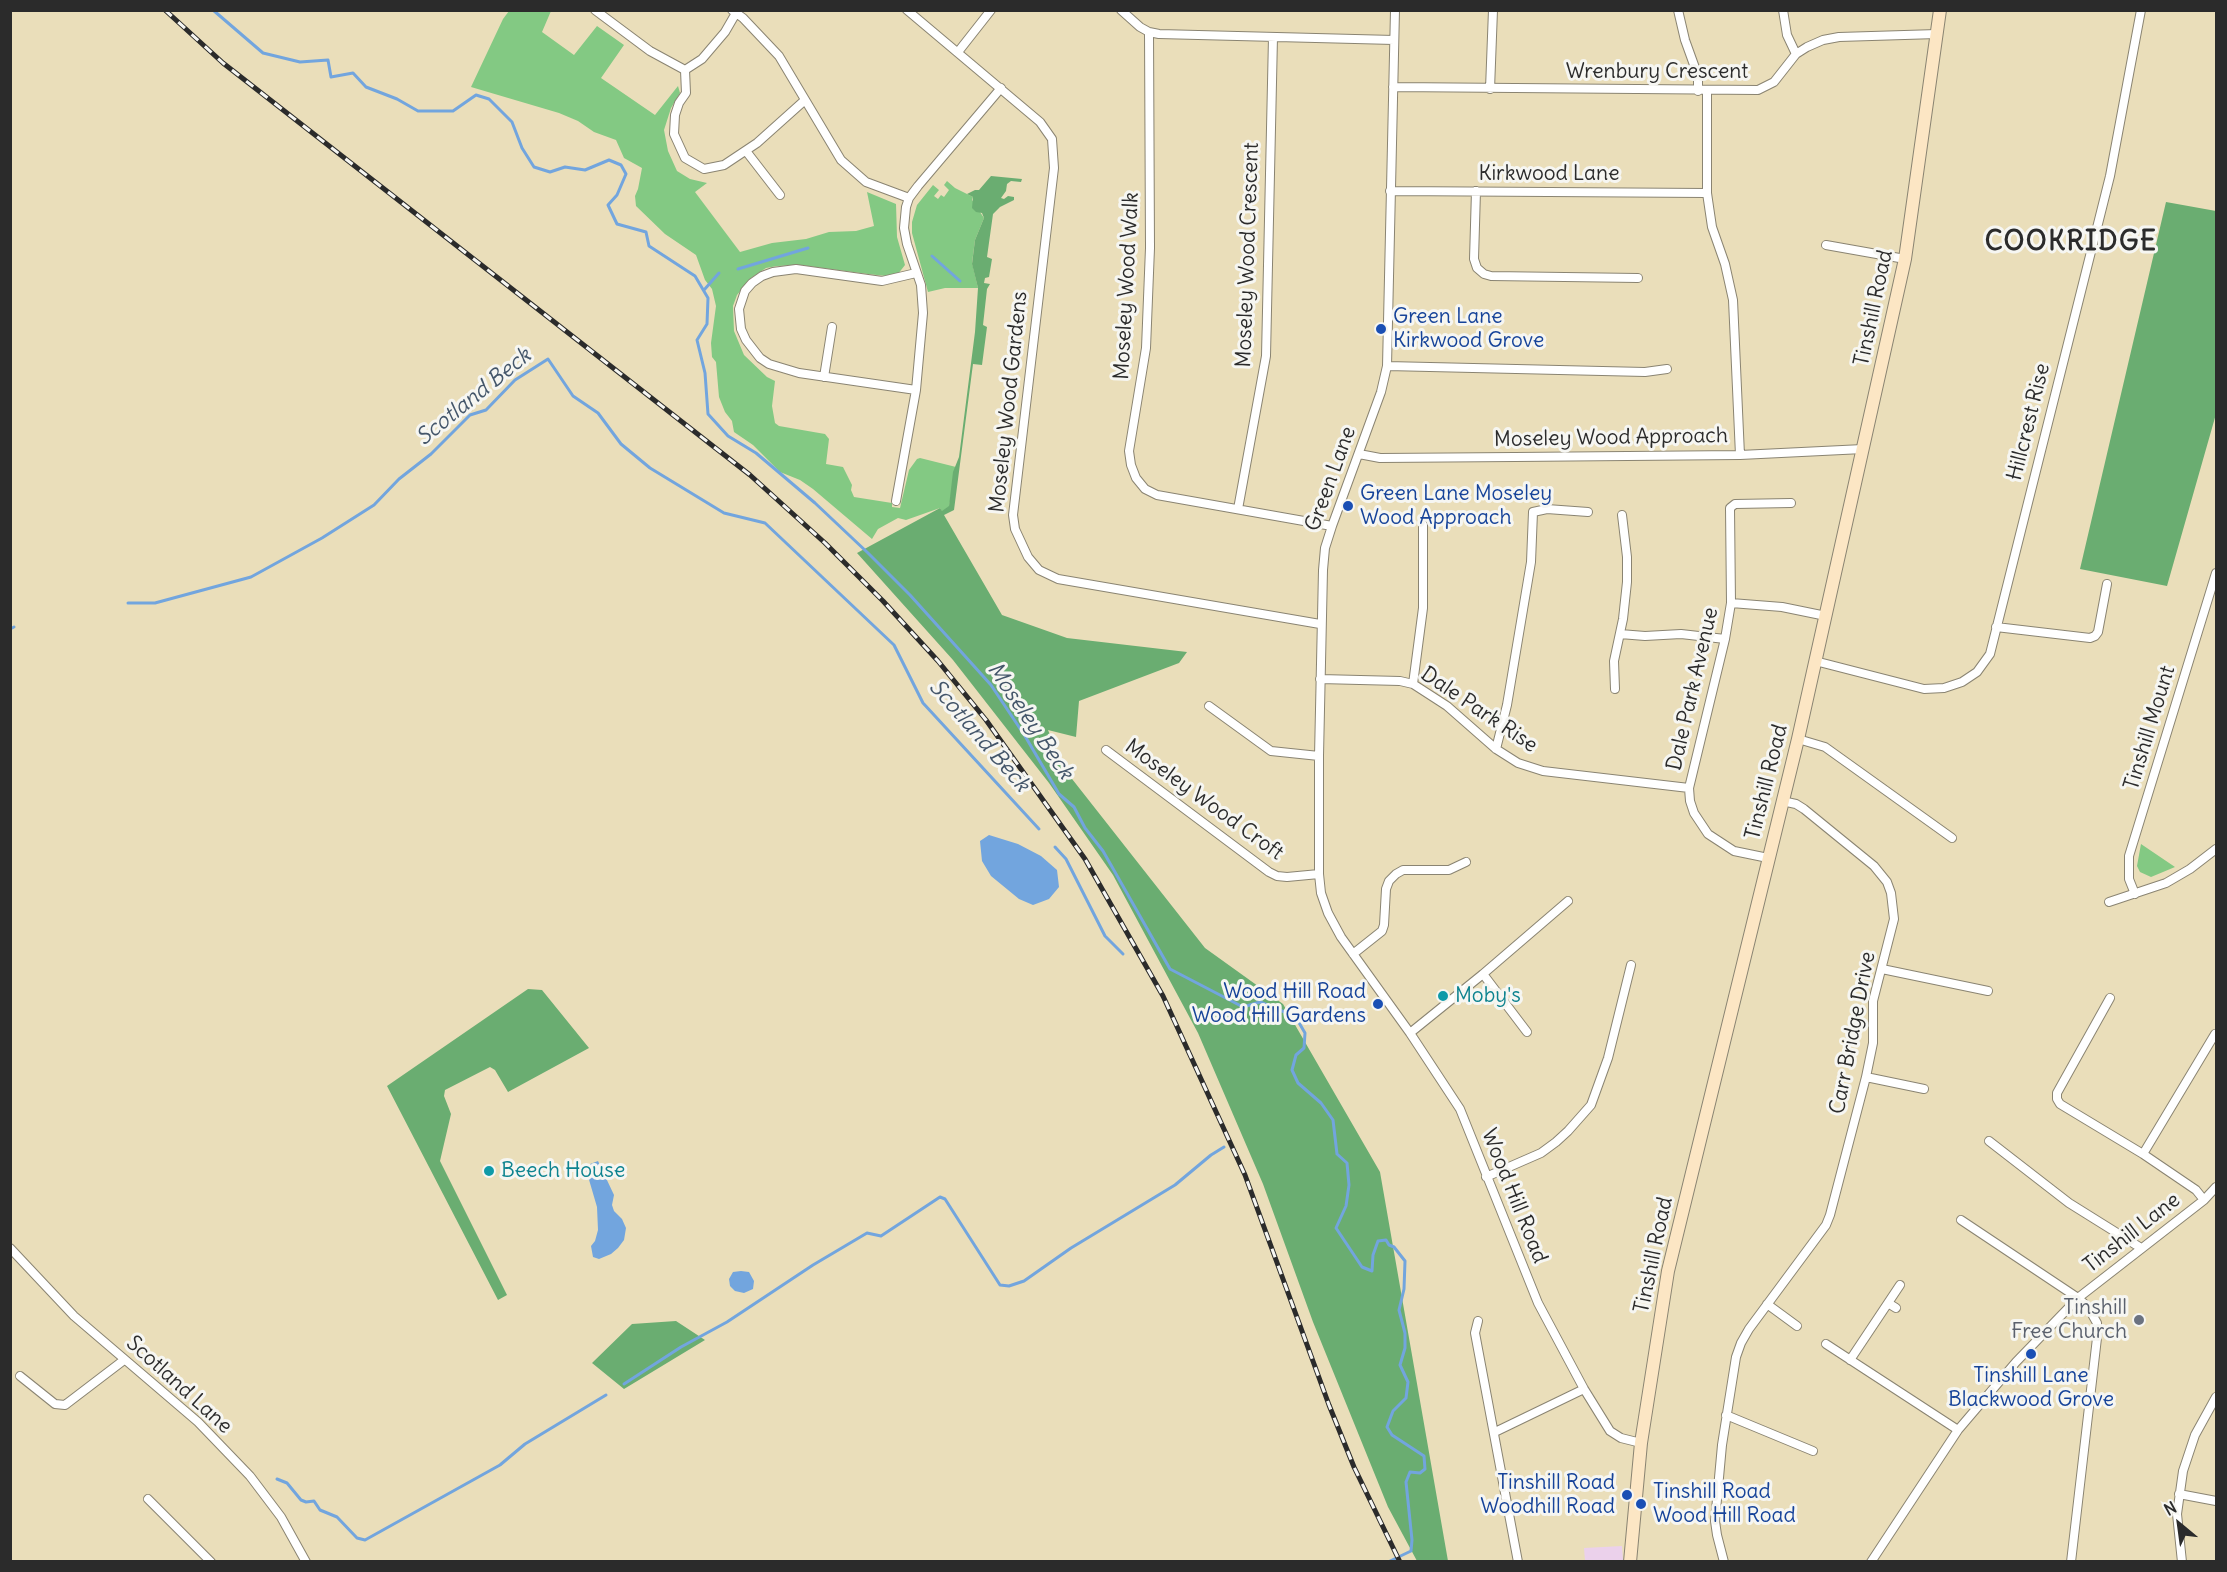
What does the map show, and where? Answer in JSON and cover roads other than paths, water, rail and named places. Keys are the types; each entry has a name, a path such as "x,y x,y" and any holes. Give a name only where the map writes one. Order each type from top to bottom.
{"street":[{"path":"596,10 650,51 685,70"},
{"name":"Moseley Wood Gardens","path":"907,10 1001,88 1046,129 1052,139 1054,168 1013,515 1015,529 1028,557 1039,570 1058,579 1320,624"},
{"path":"958,52 991,10"},
{"path":"1121,10 1149,32 1166,34 1394,40"},
{"name":"Green Lane","path":"1353,954 1341,938 1328,913 1321,893 1319,874 1320,624 1325,548 1381,392 1387,366 1395,10"},
{"path":"1490,89 1493,10"},
{"path":"1678,10 1685,40 1703,91 1707,193 1712,228 1725,264 1733,300 1740,454"},
{"path":"1783,10 1787,35 1797,54"},
{"name":"Tinshill Road","path":"1630,1562 1641,1443 1668,1270 1798,739 1905,259 1940,10"},
{"name":"Hillcrest Rise","path":"1815,661 1924,688 1944,688 1962,682 1977,672 1990,654 2110,176 2140,10"},
{"path":"685,70 702,59 725,32 734,12 779,56 833,148 852,172 866,182 909,198"},
{"name":"Moseley Wood Walk","path":"1149,32 1149,281 1146,348 1129,451 1131,465 1136,478 1145,489 1157,495 1332,526"},
{"name":"Wrenbury Crescent","path":"1393,87 1758,90 1767,87 1797,54 1815,43 1839,37 1937,34"},
{"name":"Moseley Wood Crescent","path":"1238,509 1266,356 1273,37"},
{"path":"685,70 686,93 675,115 674,134 685,158 704,169 724,165 758,143 805,100"},
{"path":"896,501 916,390 923,299 904,228 909,198 1001,88"},
{"path":"746,151 780,195"},
{"name":"Kirkwood Lane","path":"1390,191 1707,193"},
{"path":"1476,191 1474,259 1477,268 1484,274 1491,276 1638,278"},
{"path":"1826,244 1905,259"},
{"path":"916,273 882,281 796,269 784,270 762,276 752,283 745,291 739,309 741,329 752,350 769,364 824,377 916,390"},
{"path":"824,377 832,327"},
{"path":"1387,366 1645,372 1667,369"},
{"name":"Moseley Wood Approach","path":"1359,454 1380,458 1740,454 1863,449"},
{"name":"Dale Park Avenue","path":"1768,858 1734,851 1708,834 1694,813 1689,788 1725,639 1731,603 1730,507 1735,504 1791,503"},
{"path":"1496,748 1507,705 1531,562 1533,512 1547,509 1587,512"},
{"path":"1615,689 1614,661 1627,582 1627,557 1622,515"},
{"path":"1413,684 1423,615 1423,525"},
{"name":"Tinshill Mount","path":"2135,894 2129,879 2129,856 2217,573"},
{"path":"1996,627 2090,638 2098,632 2107,584"},
{"path":"1731,603 1782,607 1826,616"},
{"path":"1620,634 1645,636 1681,634 1725,639"},
{"name":"Dale Park Rise","path":"1320,679 1400,681 1413,684 1447,706 1496,748 1518,763 1543,771 1689,788"},
{"path":"1209,706 1271,751 1319,756"},
{"path":"1798,739 1825,747 1952,838"},
{"name":"Moseley Wood Croft","path":"1106,750 1269,872 1287,877 1319,874"},
{"name":"Carr Bridge Drive","path":"1724,1562 1715,1528 1726,1415 1736,1357 1741,1343 1826,1225 1830,1215 1866,1077 1873,1043 1873,1001 1894,920 1894,905 1887,882 1874,866 1796,804 1782,801"},
{"path":"2109,902 2151,890 2178,877 2217,849"},
{"path":"1353,954 1382,932 1386,889 1389,881 1396,874 1403,870 1449,870 1466,862"},
{"path":"1410,1032 1483,974 1568,901"},
{"name":"Wood Hill Road","path":"1353,954 1410,1032 1456,1103 1538,1303 1584,1389 1610,1431 1621,1438 1641,1443"},
{"path":"1486,1177 1541,1153 1568,1131 1591,1105 1608,1058 1631,964"},
{"path":"1882,969 1988,991"},
{"path":"1483,974 1527,1032"},
{"path":"2110,998 2057,1094 2057,1099 2060,1104 2143,1154 2196,1190 2204,1200"},
{"path":"2143,1154 2215,1034"},
{"path":"1866,1077 1924,1089"},
{"path":"1989,1142 2069,1203 2141,1248"},
{"name":"Tinshill Lane","path":"1871,1562 1958,1430 1998,1382 2078,1298 2204,1200 2217,1187"},
{"path":"1961,1220 2078,1298 2095,1318 2097,1338 2071,1562"},
{"name":"Scotland Lane","path":"10,1248 75,1316 198,1422 250,1476 281,1517 306,1562"},
{"path":"1850,1360 1899,1285"},
{"path":"1888,1303 1896,1308"},
{"path":"1767,1304 1797,1326"},
{"path":"1478,1321 1475,1333 1518,1562"},
{"path":"1826,1344 1958,1430"},
{"path":"20,1376 55,1404 65,1405 124,1360"},
{"path":"1495,1432 1584,1389"},
{"path":"2182,1562 2178,1539 2179,1494 2183,1471 2192,1443 2217,1396"},
{"path":"1726,1415 1813,1451"},
{"path":"2179,1494 2217,1501"},
{"path":"148,1499 211,1562"}],"water":[{"path":"989,835 1018,844 1041,856 1057,870 1059,887 1049,899 1033,905 1019,899 991,876 982,861 980,841"},
{"path":"598,1161 614,1195 612,1205 614,1211 622,1219 626,1228 624,1240 618,1248 599,1259 593,1257 591,1246 598,1230 597,1207 585,1166"},
{"path":"733,1272 749,1272 754,1281 753,1289 744,1293 735,1291 730,1286 729,1279"}],"waterway":[{"name":"Moseley Beck","path":"213,10 263,53 300,62 328,60 331,77 353,73 366,87 397,99 418,111 453,111 476,95 489,99 512,122 522,148 534,167 550,172 565,167 585,170 609,160 621,165 626,174 617,195 608,205 617,224 646,232 649,246 695,276 708,298 707,324 697,340 705,373 708,414 728,436 756,453 815,503 868,553 910,595 991,685 1025,736 1059,794 1074,807 1085,828 1103,851 1170,969 1243,1007 1260,1002 1287,1013 1298,1021 1305,1033 1304,1048 1296,1055 1292,1070 1298,1083 1321,1103 1333,1120 1337,1154 1347,1163 1349,1185 1346,1206 1336,1228 1362,1267 1372,1271 1373,1255 1378,1241 1386,1240 1405,1261 1404,1289 1399,1310 1405,1333 1405,1348 1400,1365 1408,1382 1406,1398 1393,1411 1387,1427 1392,1435 1424,1456 1425,1469 1420,1473 1410,1472 1406,1482 1411,1551 1388,1562"},
{"path":"738,269 808,248"},
{"path":"932,256 960,281"},
{"path":"704,290 719,273"},
{"name":"Scotland Beck","path":"128,603 155,603 251,577 322,538 374,505 399,479 431,454 470,415 486,410 515,380 548,359 573,396 598,413 621,444 650,468 724,513 765,523 894,645 923,703 1039,829"},
{"name":"Scotland Beck","path":"10,629 14,627"},
{"name":"Scotland Beck","path":"1055,847 1066,859 1105,936 1123,954"},
{"path":"624,1384 867,1233 881,1236 940,1197 945,1199 1000,1285 1009,1286 1024,1281 1071,1248 1175,1185 1224,1147"},
{"path":"277,1479 287,1483 301,1500 314,1501 320,1510 337,1517 357,1538 365,1540 500,1465 525,1444 606,1395"}],"railway":[{"path":"165,10 223,63 750,475 825,543 883,601 938,661 986,720 1085,859 1163,996 1245,1175 1329,1405 1354,1467 1400,1562"}],"place":[{"name":"Green Lane Kirkwood Grove","path":"1381,329"},
{"name":"Green Lane Moseley Wood Approach","path":"1348,506"},
{"name":"Moby's","path":"1443,996"},
{"name":"Wood Hill Road Wood Hill Gardens","path":"1378,1004"},
{"name":"Beech House","path":"489,1171"},
{"name":"Tinshill Free Church","path":"2139,1320"},
{"name":"Tinshill Lane Blackwood Grove","path":"2031,1354"},
{"name":"Tinshill Road Woodhill Road","path":"1627,1495"},
{"name":"Tinshill Road Wood Hill Road","path":"1641,1504"}],"district":[{"name":"COOKRIDGE","path":"2071,242"}]}
